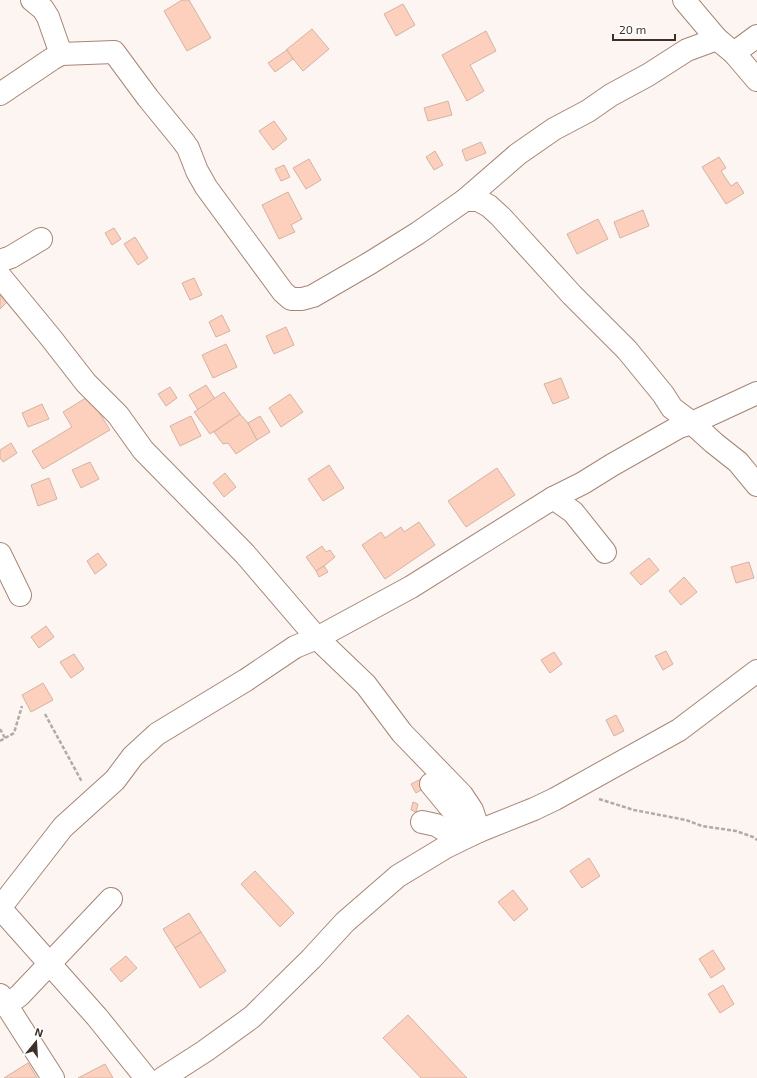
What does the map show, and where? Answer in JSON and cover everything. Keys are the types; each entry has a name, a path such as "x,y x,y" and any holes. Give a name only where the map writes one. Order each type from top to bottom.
{"street":[{"path":"32,0 43,9 48,17 61,54"},
{"path":"684,0 717,39 734,53 757,80"},
{"path":"734,53 757,36"},
{"path":"0,94 61,54 114,52 188,148 197,171 206,187 283,292 291,299 302,300 313,296 418,233 465,200 518,154 554,129 588,111 611,95 648,75 687,50 717,39"},
{"path":"465,200 478,200 489,206 501,217 572,296 627,350 663,394 672,408 738,462 757,485"},
{"path":"0,261 11,257 41,239"},
{"path":"0,276 51,338 86,384 118,415 143,450 245,554 317,638 366,685 402,733 462,795 472,810 475,833"},
{"path":"146,1078 98,1018 0,908 63,827 115,780 133,756 157,734 246,680 295,647 317,638 411,587 553,498 583,483 660,437 679,427 692,423 757,393"},
{"path":"553,498 573,512 605,552"},
{"path":"0,554 20,595"},
{"path":"295,612 299,629 295,647"},
{"path":"163,1078 205,1051 252,1017 311,959 345,922 398,876 446,847 475,833 534,809 679,730 757,671"},
{"path":"430,784 475,833"},
{"path":"425,819 446,830 475,833"},
{"path":"52,1078 3,1000 19,996 111,899"}],"path":[{"path":"0,741 14,732 22,706"},
{"path":"45,714 78,776 93,799"},
{"path":"0,729 5,738"},
{"path":"570,790 634,810 686,820 702,826 736,832 753,837 757,840"}],"building":[{"path":"182,0 189,0 211,38 187,51 164,11"},
{"path":"403,4 415,25 396,36 384,14"},
{"path":"312,29 329,49 303,71 286,50"},
{"path":"486,31 496,51 470,65 484,91 467,101 442,55"},
{"path":"287,50 293,59 275,72 268,63"},
{"path":"448,101 452,115 428,121 424,108"},
{"path":"274,121 287,139 273,150 259,131"},
{"path":"481,142 486,153 466,161 462,150"},
{"path":"435,151 443,165 434,170 426,157"},
{"path":"719,157 726,168 721,171 731,186 737,182 744,193 726,204 702,167"},
{"path":"309,159 321,180 306,189 293,168"},
{"path":"284,165 290,177 281,181 275,169"},
{"path":"288,192 302,219 291,225 295,232 279,239 262,205"},
{"path":"643,210 649,226 620,238 614,222"},
{"path":"598,219 608,239 577,254 567,234"},
{"path":"114,228 121,239 112,245 105,233"},
{"path":"135,237 148,258 138,265 124,244"},
{"path":"194,278 202,295 190,300 182,283"},
{"path":"0,291 9,300 0,309"},
{"path":"222,315 230,331 216,337 209,322"},
{"path":"286,327 294,345 274,354 266,336"},
{"path":"226,344 237,367 213,378 202,355"},
{"path":"561,378 569,398 553,404 544,384"},
{"path":"206,385 215,399 198,410 189,395"},
{"path":"170,387 177,398 166,406 158,394"},
{"path":"224,392 240,414 210,434 194,412"},
{"path":"290,394 303,412 281,427 269,408"},
{"path":"89,396 110,430 43,469 32,451 72,427 63,412"},
{"path":"42,404 49,419 28,427 22,413"},
{"path":"240,414 248,423 257,440 236,454 228,443 223,444 214,432"},
{"path":"191,416 201,436 180,446 170,426"},
{"path":"260,416 270,432 257,440 248,423"},
{"path":"11,443 17,453 3,462 0,458 0,450"},
{"path":"90,462 99,479 81,488 72,470"},
{"path":"329,465 344,488 323,501 308,479"},
{"path":"497,468 515,495 466,527 448,501"},
{"path":"225,473 236,487 224,497 213,483"},
{"path":"49,478 57,499 38,506 31,485"},
{"path":"419,522 435,545 385,579 362,545 381,532 385,538 401,527 404,532"},
{"path":"322,546 326,552 330,550 335,557 316,571 306,557"},
{"path":"98,553 107,565 95,574 87,561"},
{"path":"649,558 659,570 641,585 630,573"},
{"path":"749,562 754,578 736,583 731,567"},
{"path":"324,566 328,572 319,577 316,571"},
{"path":"684,577 697,592 681,605 669,591"},
{"path":"46,626 54,637 39,648 31,637"},
{"path":"666,651 673,664 663,670 655,656"},
{"path":"554,652 562,664 550,673 541,660"},
{"path":"74,654 84,669 71,678 60,662"},
{"path":"43,683 53,700 31,712 22,695"},
{"path":"616,715 624,731 614,736 606,720"},
{"path":"421,779 426,787 416,793 411,784"},
{"path":"413,802 418,804 416,812 411,810"},
{"path":"589,858 600,876 582,888 570,871"},
{"path":"255,871 294,913 280,927 241,884"},
{"path":"513,890 528,909 514,921 498,902"},
{"path":"189,913 201,932 175,948 163,929"},
{"path":"201,932 226,971 200,988 175,948"},
{"path":"713,950 725,969 711,978 699,959"},
{"path":"126,956 137,968 121,982 110,969"},
{"path":"723,985 734,1004 720,1013 708,994"},
{"path":"408,1015 467,1078 421,1078 383,1038"},
{"path":"28,1063 37,1078 4,1078"},
{"path":"105,1064 113,1078 78,1078"}]}
